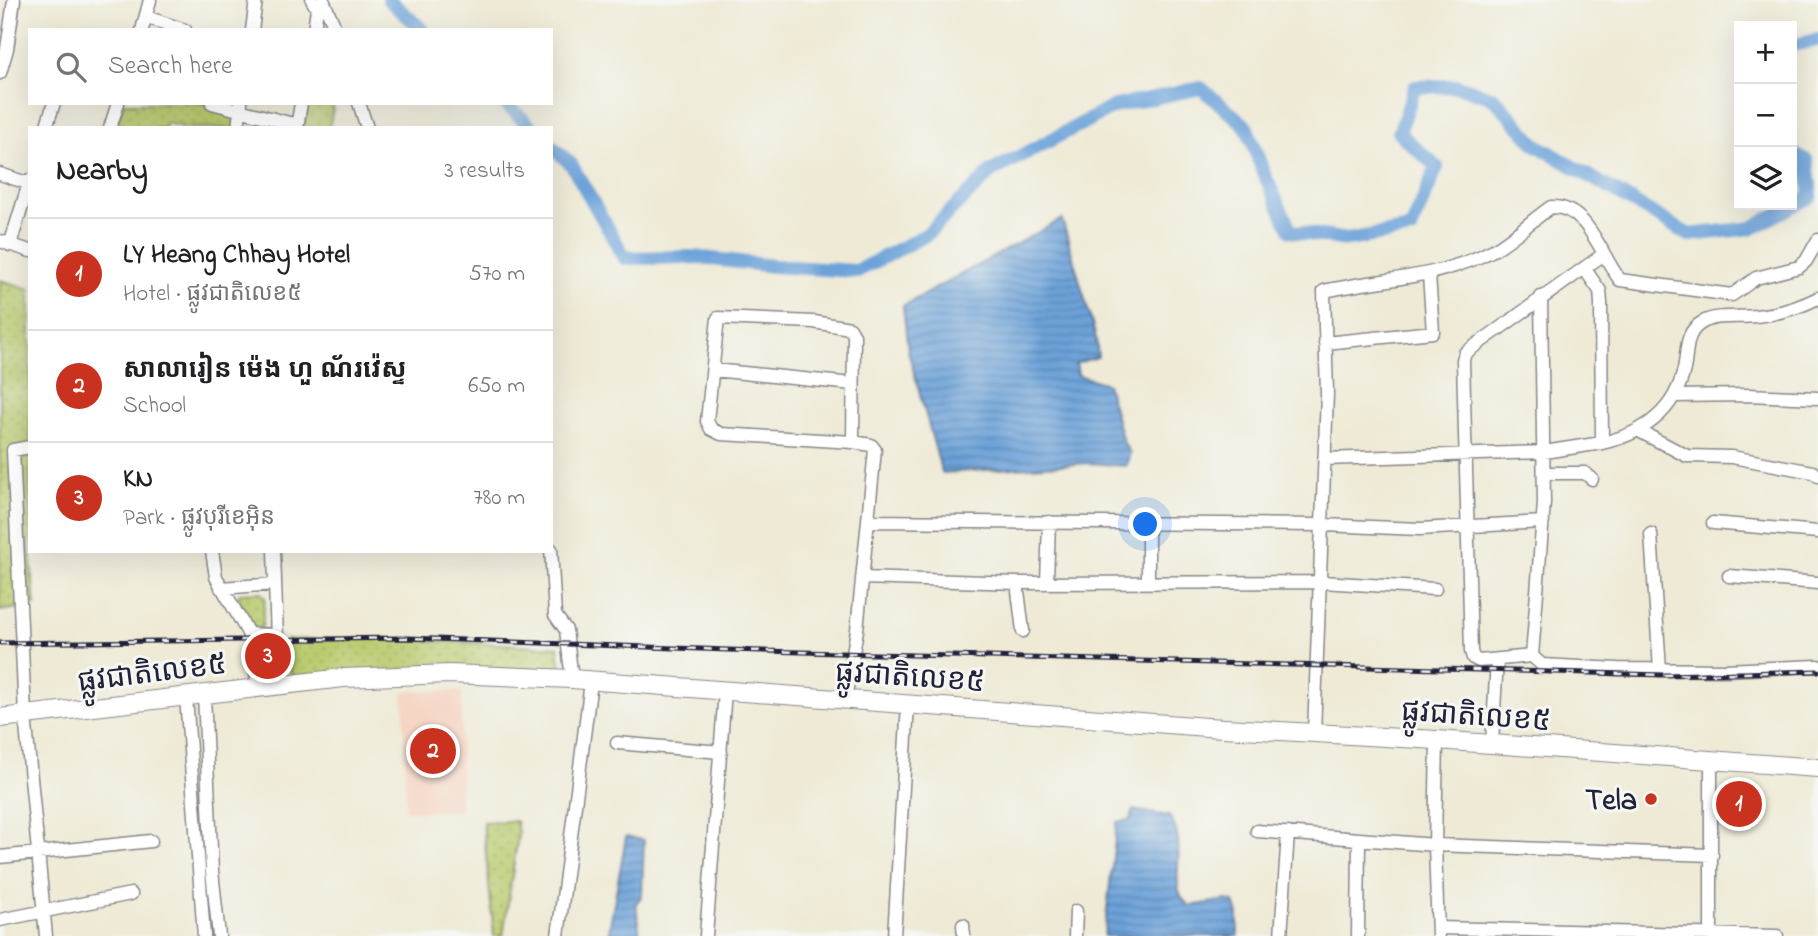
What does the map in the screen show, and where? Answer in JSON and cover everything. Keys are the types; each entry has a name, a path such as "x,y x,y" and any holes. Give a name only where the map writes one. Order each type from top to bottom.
{"highway":[{"name":"ផ្លូវជាតិលេខ៥","path":"0,718 286,685 414,674 572,679 1818,768"}],"street":[{"path":"0,73 8,49 14,0"},
{"path":"150,0 144,24 171,28"},
{"path":"252,28 257,0"},
{"path":"312,0 317,8 314,28"},
{"path":"323,0 335,28"},
{"path":"47,126 53,105"},
{"path":"111,126 117,105"},
{"path":"224,105 294,126"},
{"path":"297,126 301,105"},
{"path":"360,105 366,126"},
{"path":"238,126 241,108"},
{"path":"0,174 28,183"},
{"path":"28,186 5,243 28,250"},
{"path":"1314,733 1322,582 1324,291 1429,275 1497,248 1551,206 1561,206 1579,218 1620,279 1732,295 1756,278 1799,267 1818,240"},
{"path":"1604,254 1465,353 1463,360 1473,658 1479,661 1532,656 1542,665 1660,670 1818,666"},
{"path":"1584,268 1600,291 1602,443"},
{"path":"1325,343 1433,332 1429,275"},
{"path":"1532,656 1543,522 1541,297"},
{"path":"1324,459 1544,452 1630,436 1663,413 1674,396 1684,369 1690,333 1703,322 1786,311 1818,298"},
{"path":"845,699 862,578 875,450 871,445 853,442 716,432 707,421 717,321 721,316 814,322 850,328 854,335 853,442"},
{"path":"713,370 853,384"},
{"path":"1674,396 1818,398"},
{"path":"1639,431 1687,456 1732,457 1813,472 1818,476"},
{"path":"28,447 13,450 25,715 41,912 46,936"},
{"path":"1544,473 1585,472 1592,479"},
{"path":"868,521 1323,525 1420,529 1543,522"},
{"path":"1047,582 1049,522"},
{"path":"1148,523 1148,582"},
{"path":"1713,523 1818,532"},
{"path":"1651,534 1660,670"},
{"path":"212,553 213,567 221,588 250,637 258,688"},
{"path":"274,553 277,638 286,685"},
{"path":"551,553 555,615 566,630 572,679"},
{"path":"1729,576 1818,583"},
{"path":"862,578 1017,583 1322,582 1435,589"},
{"path":"1017,583 1023,631"},
{"path":"221,588 275,584"},
{"path":"250,637 277,638"},
{"path":"1492,743 1497,660"},
{"path":"558,936 591,682"},
{"path":"706,936 725,691"},
{"path":"195,696 204,936"},
{"path":"195,696 219,936"},
{"path":"894,936 908,704"},
{"path":"1437,740 1435,845 1438,932 1777,936"},
{"path":"617,743 721,752"},
{"path":"1711,759 1711,935"},
{"path":"1257,831 1435,845 1712,855"},
{"path":"1281,936 1288,833"},
{"path":"1358,936 1359,839"},
{"path":"0,857 151,841"},
{"path":"0,920 131,894"},
{"path":"1075,936 1076,911"}],"shaded area":[{"path":"403,691 462,691 460,811 406,811"}],"green space":[{"path":"122,105 209,105 238,115 237,126 178,126 167,123 166,126 117,126"},
{"path":"307,105 334,105 329,126 303,126"},
{"path":"0,280 28,288 28,553 30,553 35,605 0,611"},
{"path":"260,592 265,598 262,627 256,631 238,599 240,593"},
{"path":"372,638 558,647 561,670 291,676 287,640"},
{"path":"516,821 518,835 503,936 494,936 483,822"}],"water":[{"path":"1062,219 1096,338 1098,357 1076,363 1078,375 1107,384 1123,442 1130,453 1126,466 1089,463 942,473 908,351 903,306"},
{"path":"1133,810 1169,816 1178,841 1178,878 1182,898 1190,906 1226,900 1234,902 1238,914 1238,936 1104,936 1117,822 1131,820"},
{"path":"626,837 644,840 642,896 636,903 640,936 608,936"}],"waterway":[{"path":"389,0 421,28"},
{"path":"1797,44 1818,40"},
{"path":"553,148 571,164 625,258 695,257 773,266 857,271 926,235 992,171 1115,106 1201,88 1246,126 1264,174 1291,231 1347,240 1411,229 1437,167 1399,133 1415,87 1457,86 1494,98 1535,144 1689,235 1752,228 1785,210"},
{"path":"507,105 530,126"},
{"path":"1797,156 1807,161 1811,196 1797,204"}],"railway":[{"path":"0,643 408,638 728,650 1665,675 1818,671"}],"place":[{"name":"KN","path":"268,656"},
{"name":"សាលារៀន ម៉េង ហួ ណ័រវ៉េស្ទ","path":"433,751"},
{"name":"Tela","path":"1651,799"},
{"name":"LY Heang Chhay Hotel","path":"1739,804"}]}
